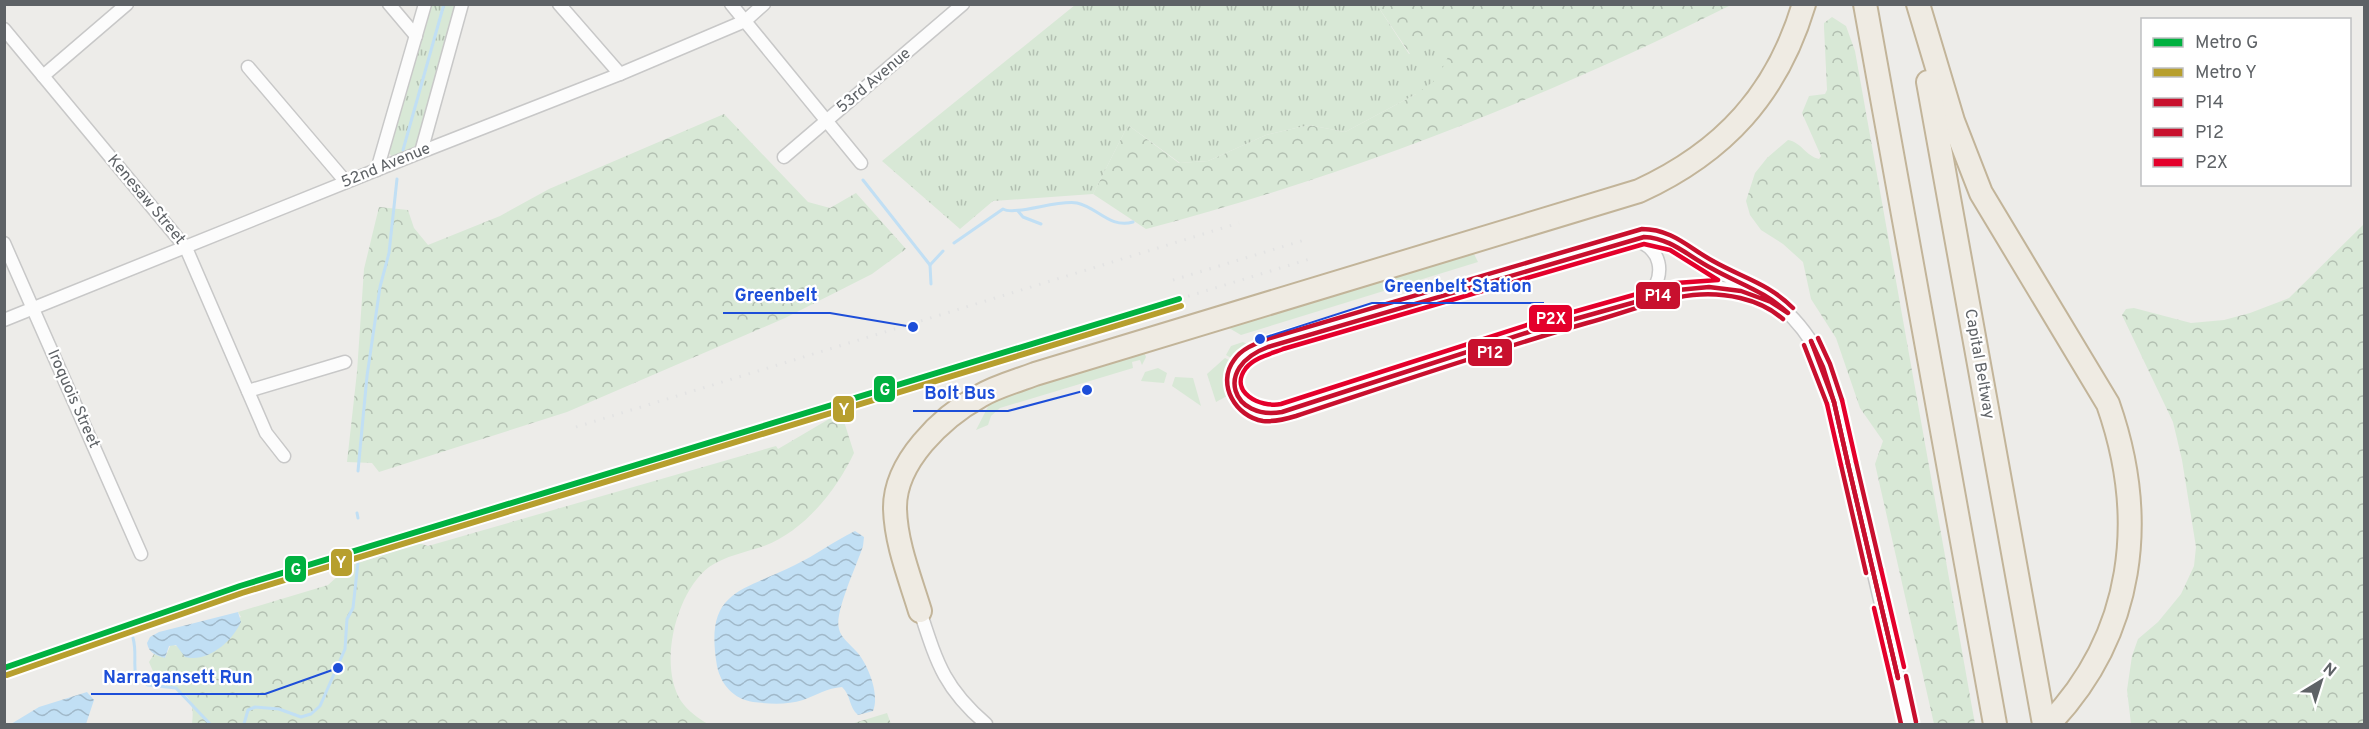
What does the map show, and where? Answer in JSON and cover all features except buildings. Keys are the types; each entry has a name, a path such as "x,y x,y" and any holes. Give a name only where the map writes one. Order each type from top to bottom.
{"highway":[{"path":"920,611 901,546 895,506 899,486 921,446 958,410 1006,384 1638,191 1663,180 1711,149 1731,131 1760,98 1790,48 1804,4"},
{"path":"1865,4 1995,724"},
{"path":"1916,4 1966,160 1981,193 2103,394 2120,438 2128,472 2131,508 2126,577 2110,631 2083,682 2047,724"},
{"name":"Capital Beltway","path":"1916,4 2047,724"}],"street":[{"path":"43,76 127,4"},
{"path":"389,4 416,36"},
{"path":"377,170 424,4"},
{"path":"421,152 462,4"},
{"path":"559,4 620,74"},
{"path":"731,4 861,163"},
{"name":"52nd Avenue","path":"4,320 620,74 745,21 764,4"},
{"name":"53rd Avenue","path":"784,157 963,4"},
{"name":"Kenesaw Street","path":"4,29 186,248 266,433 284,456"},
{"path":"248,67 346,182"},
{"path":"1783,309 1744,292 1721,287 1690,288 1529,332 1294,409 1260,412 1245,404 1234,389 1235,373 1239,365 1258,351 1630,239 1650,236 1669,240 1706,266 1759,290 1783,309 1809,338 1824,367 1909,724"},
{"path":"1630,239 1649,248 1658,260 1659,279 1647,298"},
{"name":"Iroquois Street","path":"4,243 141,554"},
{"path":"248,391 345,362"},
{"path":"920,611 944,678 955,695 986,724"}],"green space":[{"path":"431,5 457,5 418,145 393,158 389,153"},
{"path":"1075,5 1377,5 1409,54 1433,41 1447,48 1449,55 1437,79 1416,94 1345,132 1309,125 1266,135 1208,161 1180,163 1128,125 1093,194 993,201 960,229 882,161"},
{"path":"1377,5 1731,5 1590,72 1517,103 1371,159 1222,208 1146,229 1093,194 1128,125 1179,163 1208,161 1266,135 1309,125 1345,132 1416,94 1410,54"},
{"path":"1832,17 1846,26 1855,51 1975,724 1934,724 1875,464 1883,441 1860,408 1836,338 1811,299 1803,262 1783,244 1761,230 1750,215 1746,201 1755,173 1767,158 1788,140 1793,141 1814,157 1819,159 1821,156 1802,113 1809,96 1825,94 1827,90 1824,23"},
{"path":"724,114 808,202 830,208 856,193 906,249 872,274 785,318 567,412 379,472 372,463 347,462 357,372 364,269 379,207 408,210 414,228 428,245 500,216 549,189"},
{"path":"2364,224 2364,724 2131,724 2127,690 2132,656 2138,639 2158,622 2181,594 2194,566 2196,547 2182,460 2173,422 2122,315 2126,309 2134,308 2191,323 2224,320 2250,313 2289,298"},
{"path":"1471,248 1478,262 1241,335 1222,324"},
{"path":"1243,342 1251,346 1233,359 1226,355 1231,346"},
{"path":"1143,349 1146,357 1142,365 1140,360 1132,362 1133,368 1000,408 991,416 988,425 976,430 994,395"},
{"path":"1225,358 1233,362 1227,396 1216,402 1207,374"},
{"path":"1158,368 1167,373 1164,383 1141,381 1145,372"},
{"path":"1175,377 1193,378 1201,406 1172,386"},
{"path":"841,412 854,453 838,481 817,508 779,539 715,563 697,578 687,593 674,630 671,668 674,686 681,701 693,714 708,724 192,724 191,702 185,695 160,681 149,662 154,654 165,658 171,644 179,647 241,617 238,612 328,585 349,566 419,543 428,546 776,446 778,449"},
{"path":"887,713 891,724 851,724"}],"water":[{"path":"855,531 864,537 863,546 843,601 838,622 840,632 860,657 872,680 875,696 873,711 858,715 842,687 827,690 797,702 772,704 753,702 734,694 725,685 717,666 714,641 716,622 722,608 731,597 743,589 803,561"},
{"path":"238,612 241,622 232,637 210,654 202,657 185,657 176,645 169,646 165,658 149,649 147,643 150,637 159,632"},
{"path":"87,692 94,700 86,724 11,724 39,707"}],"waterway":[{"path":"403,150 444,4"},
{"path":"358,471 367,376 380,287 389,253 397,179"},
{"path":"863,180 930,265"},
{"path":"954,243 1003,209 1009,211 1069,202 1084,205 1117,223 1133,222"},
{"path":"1018,211 1023,217 1041,224"},
{"path":"931,284 930,265 943,251"},
{"path":"357,513 358,518"},
{"path":"244,724 248,710 255,707 279,709 301,717 311,714 320,706 345,649 347,619 353,608 358,562"},
{"path":"133,638 136,676 148,685 176,688 210,724"}],"railway":[{"path":"576,427 1239,223"},
{"path":"1173,280 1308,239"},
{"path":"1179,299 1313,258"}],"metro line":[{"name":"G","path":"4,668 240,586 1179,299"},
{"name":"Y","path":"7,675 242,593 1181,306"}],"transit line":[{"name":"P12","path":"1783,319 1763,306 1740,298 1704,294 1680,297 1514,345 1276,421 1263,421 1245,413 1237,406 1228,389 1229,369 1237,356 1245,349 1265,340 1642,229 1662,232 1680,240 1713,261 1774,292 1793,308"},
{"name":"P14","path":"1644,237 1671,244 1711,268 1761,293 1788,313 1771,302 1741,291 1709,287 1678,290 1529,332 1282,412 1265,413 1251,409 1241,401 1236,391 1235,379 1240,367 1251,356 1268,347 1644,237"},
{"name":"P2X","path":"1644,244 1670,250 1718,280 1676,283 1527,325 1281,404 1273,405 1256,401 1244,391 1241,384 1241,377 1250,364 1258,358 1283,349 1644,244"},
{"name":"P12","path":"1818,338 1830,364 1842,400"},
{"name":"P14","path":"1811,341 1823,367 1834,402"},
{"name":"P14","path":"1811,341 1834,402"},
{"name":"P12","path":"1804,345 1827,404"},
{"name":"P2X","path":"1842,400 1856,462"},
{"name":"P14","path":"1834,402 1848,464"},
{"name":"P14","path":"1834,402 1848,464"},
{"name":"P2X","path":"1827,404 1841,465"},
{"name":"P12","path":"1856,462 1881,569"},
{"name":"P14","path":"1848,464 1873,571"},
{"name":"P14","path":"1848,464 1873,571"},
{"name":"P12","path":"1841,465 1866,573"},
{"name":"P2X","path":"1881,569 1904,667"},
{"name":"P14","path":"1873,571 1898,678"},
{"name":"P14","path":"1873,571 1898,678"},
{"name":"P2X","path":"1874,608 1891,680"},
{"name":"P12","path":"1906,676 1916,722"},
{"name":"P12","path":"1891,680 1901,724"}],"place":[{"name":"Greenbelt","path":"913,327"},
{"name":"Greenbelt Station","path":"1260,339"},
{"name":"Bolt Bus","path":"1087,390"},
{"name":"Narragansett Run","path":"338,668"}]}
